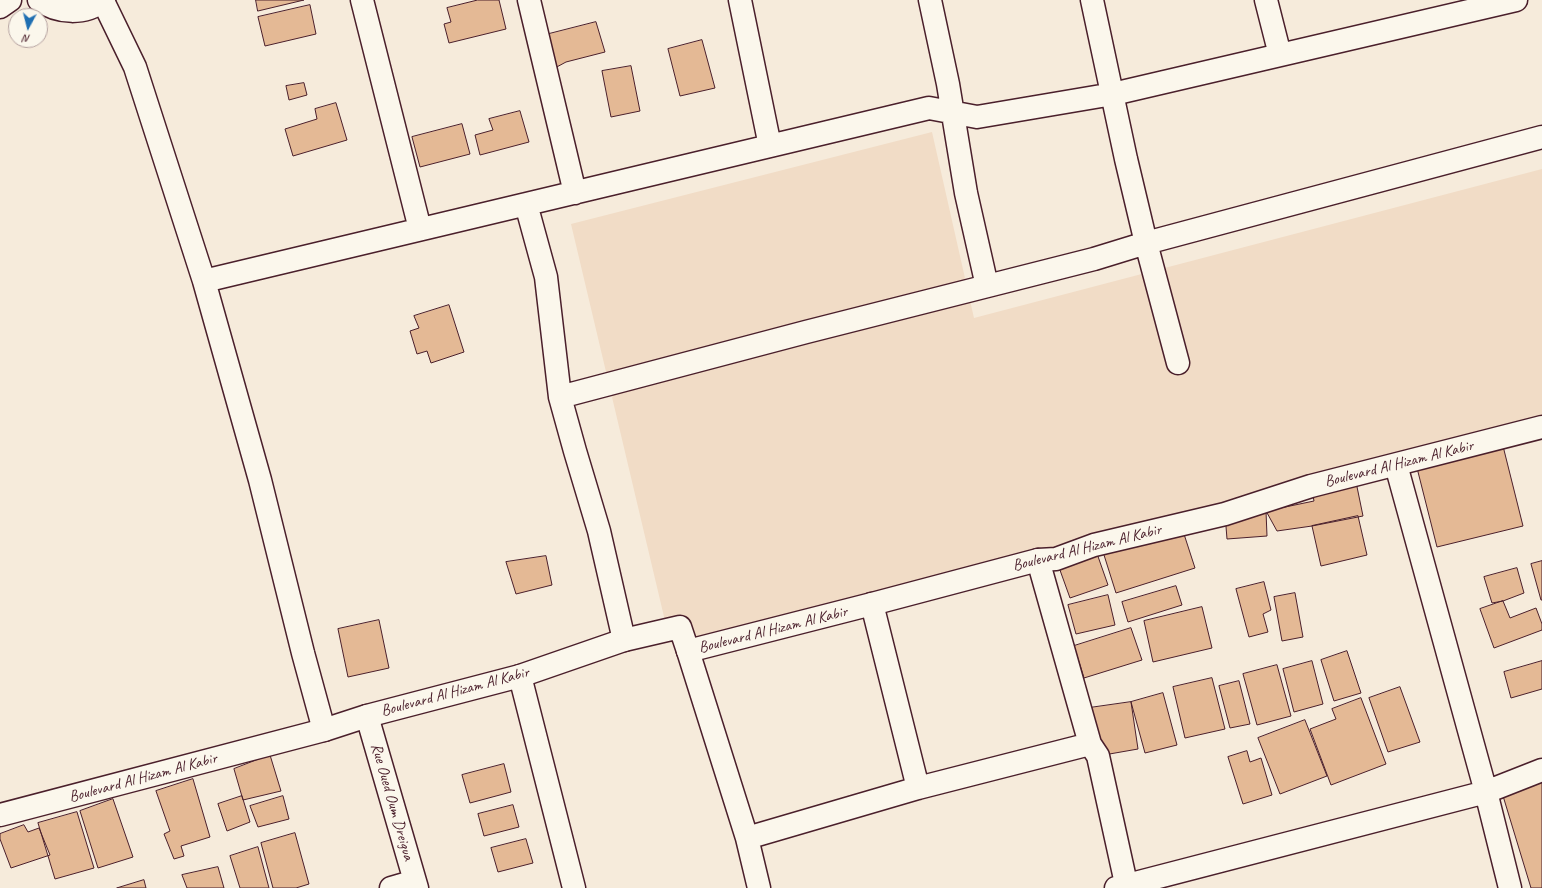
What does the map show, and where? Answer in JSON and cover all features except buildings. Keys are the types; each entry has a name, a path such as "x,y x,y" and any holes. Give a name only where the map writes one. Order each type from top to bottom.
{"street":[{"path":"0,7 10,0"},
{"path":"39,0 55,9 72,12 88,9 104,1 135,67 204,281 260,480 303,653 324,730"},
{"path":"362,0 420,230"},
{"path":"529,0 575,193"},
{"path":"740,0 770,146"},
{"path":"930,0 953,113 966,193 987,286"},
{"path":"1092,0 1146,244 1178,363"},
{"path":"1266,0 1280,55"},
{"path":"204,281 929,108 978,117 1112,94 1280,55 1460,6 1516,0"},
{"path":"560,397 806,332 1094,259 1542,136"},
{"path":"526,204 546,277 560,397 600,531 624,640"},
{"name":"Boulevard Al Hizam Al Kabir","path":"0,815 324,730 367,716 520,676 624,640 680,627 688,651 1038,560 1056,558 1094,545 1225,514 1311,486 1542,427"},
{"path":"1396,465 1486,792 1510,888"},
{"path":"1038,560 1090,744 1098,756 1123,887 1486,792 1542,770"},
{"path":"872,604 918,788"},
{"path":"688,651 747,838 758,888"},
{"path":"520,676 574,888"},
{"name":"Rue Oued Oum Dreigua","path":"367,716 416,885"},
{"path":"747,838 918,788 1090,744"},
{"path":"392,888 416,885"}],"shaded area":[{"path":"932,132 974,318 1542,169 1542,415 688,651 670,642 571,224"}]}
